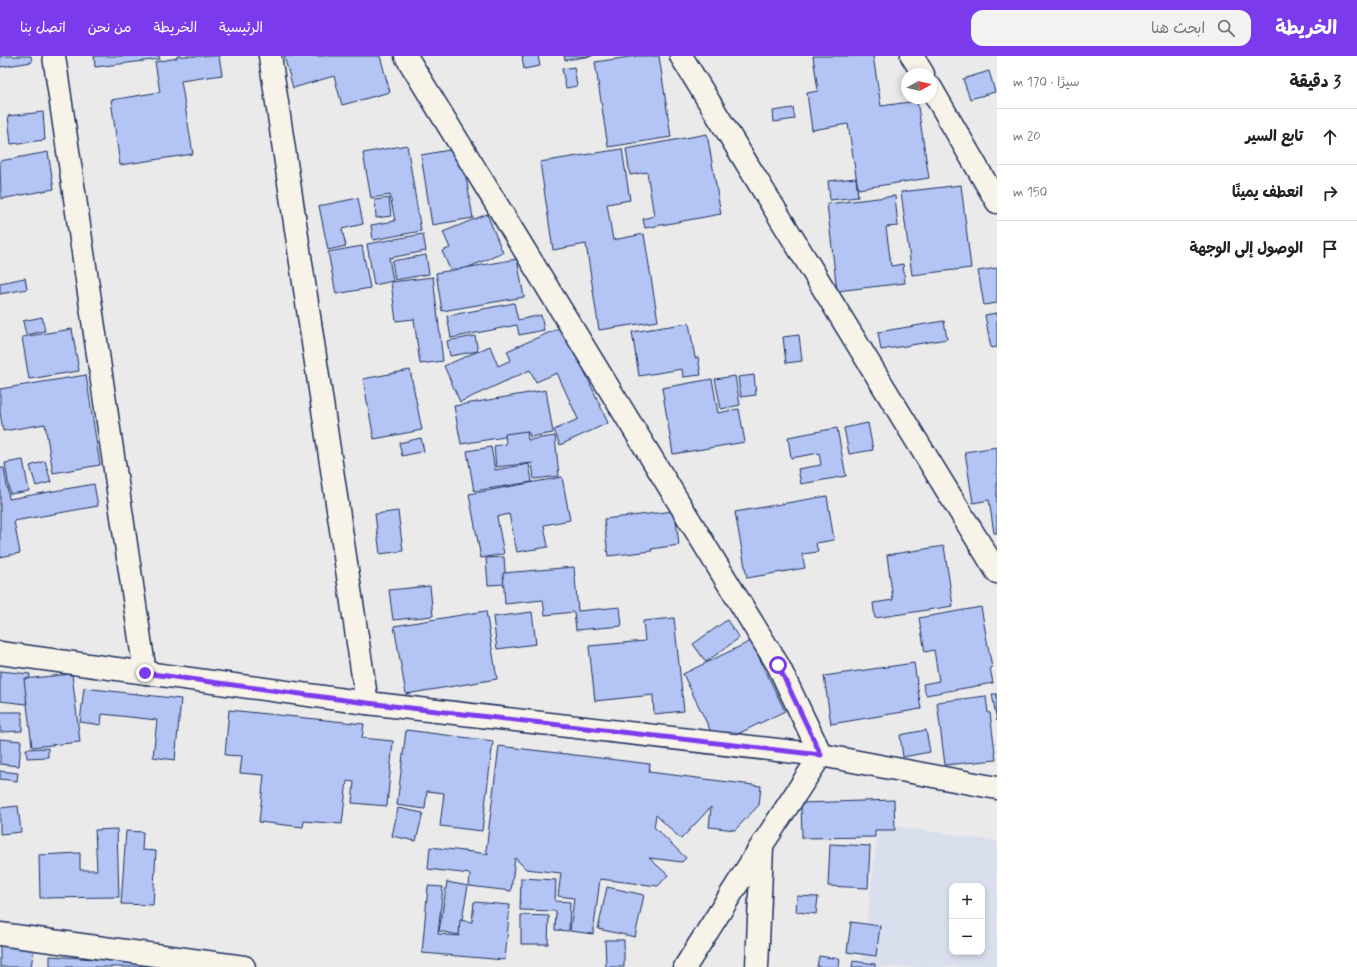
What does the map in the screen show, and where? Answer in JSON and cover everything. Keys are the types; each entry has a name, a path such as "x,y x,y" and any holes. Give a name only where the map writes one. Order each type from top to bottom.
{"street":[{"path":"54,56 145,673"},
{"path":"270,56 367,703"},
{"path":"406,56 778,665 821,755"},
{"path":"681,56 997,572"},
{"path":"912,56 919,68"},
{"path":"937,98 997,202"},
{"path":"0,653 367,703 821,755 997,788"},
{"path":"685,967 821,755"},
{"path":"757,967 762,845"},
{"path":"0,934 244,967"}],"shaded area":[{"path":"879,824 997,841 997,967 861,967"}],"building":[{"path":"0,56 31,56 32,62 0,67"},
{"path":"94,56 159,56 160,59 95,67"},
{"path":"177,56 219,56 222,75 181,81 193,154 120,165 111,100 160,92 155,62 177,58"},
{"path":"284,56 380,56 390,92 342,105 334,76 293,88"},
{"path":"522,56 538,56 540,66 524,69"},
{"path":"564,56 592,56 565,60"},
{"path":"636,56 659,56 671,137 608,147 595,62"},
{"path":"813,56 873,56 881,106 901,103 917,104 929,178 858,189 848,124 812,130 807,93 818,91"},
{"path":"574,67 577,86 566,88 562,69"},
{"path":"989,71 995,92 970,99 963,79"},
{"path":"793,108 795,119 774,122 773,111"},
{"path":"43,112 45,140 11,144 8,116"},
{"path":"707,134 721,214 645,228 643,219 654,216 647,172 630,175 626,149"},
{"path":"407,145 421,231 373,240 371,225 395,221 390,195 371,198 363,153"},
{"path":"461,148 473,218 432,225 421,155"},
{"path":"622,149 630,200 607,204 613,240 644,234 658,321 599,330 586,244 553,250 540,162"},
{"path":"48,152 54,189 1,199 0,161"},
{"path":"856,178 858,197 830,200 828,181"},
{"path":"961,185 971,268 912,275 901,192"},
{"path":"895,196 898,226 886,227 891,266 903,264 905,283 837,291 827,204"},
{"path":"358,198 363,224 342,229 346,246 328,250 319,206"},
{"path":"389,198 391,216 376,218 375,200"},
{"path":"487,214 503,253 452,274 442,251 450,248 443,232"},
{"path":"423,234 426,251 389,258 393,281 374,285 367,244"},
{"path":"362,246 370,288 336,294 328,252"},
{"path":"426,255 429,274 395,280 392,261"},
{"path":"517,259 524,297 442,311 436,273"},
{"path":"997,268 997,303 984,305 978,271"},
{"path":"433,277 443,361 420,364 414,319 396,321 391,282"},
{"path":"25,278 27,289 0,294 0,283"},
{"path":"514,303 518,320 541,315 544,330 519,335 517,325 451,338 447,316"},
{"path":"997,313 997,347 991,348 985,315"},
{"path":"42,317 45,331 26,335 23,321"},
{"path":"944,321 947,339 881,350 878,332"},
{"path":"689,323 695,358 698,357 701,375 683,377 682,369 639,376 632,332"},
{"path":"564,326 608,423 560,445 554,430 578,419 557,373 536,382 530,370 460,402 444,366 490,346 498,366 511,360 507,351"},
{"path":"72,329 79,371 29,379 22,337"},
{"path":"799,335 802,361 786,363 783,337"},
{"path":"475,336 478,351 450,356 447,341"},
{"path":"410,370 422,430 374,439 363,379"},
{"path":"86,375 100,465 53,473 45,424 3,431 0,412 0,389"},
{"path":"754,375 756,395 741,397 738,377"},
{"path":"735,376 740,405 721,409 715,379"},
{"path":"712,379 718,413 739,409 745,442 673,454 662,388"},
{"path":"546,390 553,433 530,437 529,433 461,444 454,406"},
{"path":"868,423 873,450 849,454 844,428"},
{"path":"837,428 846,476 801,484 798,469 821,465 819,453 791,458 788,437"},
{"path":"527,431 528,440 555,436 559,476 534,479 532,463 496,467 494,446 506,444 505,434"},
{"path":"421,438 424,451 402,456 399,443"},
{"path":"491,447 495,470 529,464 532,482 474,491 467,451"},
{"path":"997,447 997,533 994,533 989,500 973,503 965,452"},
{"path":"23,460 29,491 10,494 5,463"},
{"path":"45,461 51,482 36,486 30,466"},
{"path":"0,468 4,468 9,499 94,484 98,506 14,521 20,553 0,557"},
{"path":"562,477 570,520 544,525 548,547 517,552 509,514 497,517 504,554 481,558 469,494"},
{"path":"827,496 834,540 816,543 818,552 802,554 805,568 747,578 735,512"},
{"path":"398,511 403,551 380,554 375,514"},
{"path":"675,511 679,545 651,549 652,551 608,556 604,519"},
{"path":"944,546 953,606 875,618 873,603 893,600 887,555"},
{"path":"504,557 506,584 488,585 486,558"},
{"path":"574,567 578,611 620,607 622,626 576,630 574,612 545,615 543,600 505,604 503,573"},
{"path":"430,586 433,616 393,620 389,590"},
{"path":"981,607 992,668 990,668 993,683 926,695 923,684 939,681 934,650 925,652 919,618"},
{"path":"486,611 497,679 406,694 394,626"},
{"path":"532,612 536,644 497,649 493,617"},
{"path":"674,618 684,711 654,714 653,695 595,701 589,646 645,641 643,621"},
{"path":"727,620 739,638 706,662 693,644"},
{"path":"751,641 785,711 717,744 683,674"},
{"path":"914,663 921,709 831,724 824,676"},
{"path":"0,671 30,674 26,704 0,701"},
{"path":"72,674 80,742 32,747 24,679"},
{"path":"84,688 181,699 175,760 153,757 157,720 102,714 101,725 80,722"},
{"path":"992,694 997,694 997,721"},
{"path":"986,696 988,713 990,713 996,760 945,765 937,702"},
{"path":"229,710 364,724 362,738 393,741 387,806 352,803 354,782 347,781 342,824 304,821 303,827 259,822 264,775 240,773 242,756 225,755"},
{"path":"0,712 22,712 22,731 0,732"},
{"path":"406,730 493,741 482,831 440,826 444,793 427,791 425,809 397,805"},
{"path":"926,730 930,752 903,757 900,735"},
{"path":"0,739 21,741 19,766 0,764"},
{"path":"499,746 650,764 649,772 761,786 759,805 735,830 709,827 711,807 681,839 656,815 654,827 686,858 682,862 649,858 668,875 658,886 600,879 593,934 570,931 574,898 558,896 561,873 526,869 515,858 511,891 469,886 470,874 428,869 430,847 489,854 486,851"},
{"path":"48,748 48,757 27,758 26,749"},
{"path":"0,771 18,773 17,781 0,779"},
{"path":"894,800 895,830 875,830 875,837 802,838 801,803"},
{"path":"18,806 21,832 0,834 0,808"},
{"path":"398,808 423,813 416,841 392,836"},
{"path":"117,829 119,897 40,898 39,855 80,853 80,870 97,870 95,830"},
{"path":"126,831 143,832 142,850 156,851 153,905 121,904"},
{"path":"830,844 870,846 868,888 828,886"},
{"path":"521,878 556,880 555,901 570,902 569,931 555,930 556,911 520,910"},
{"path":"447,882 468,886 459,935 439,931"},
{"path":"428,886 443,887 438,934 459,936 460,920 472,922 474,902 510,905 505,960 422,953"},
{"path":"607,887 644,895 635,937 598,929"},
{"path":"797,896 818,897 816,914 796,912"},
{"path":"521,915 549,916 548,944 521,944"},
{"path":"851,922 880,926 876,956 847,952"},
{"path":"605,940 624,940 624,967 606,967"},
{"path":"0,943 34,948 31,967 0,967"},
{"path":"50,956 201,966 201,967 50,967"},
{"path":"819,956 840,959 839,967 817,967"},
{"path":"853,961 875,964 875,967 852,967"}],"route":[{"path":"145,673 367,703 821,755 778,665"}]}
